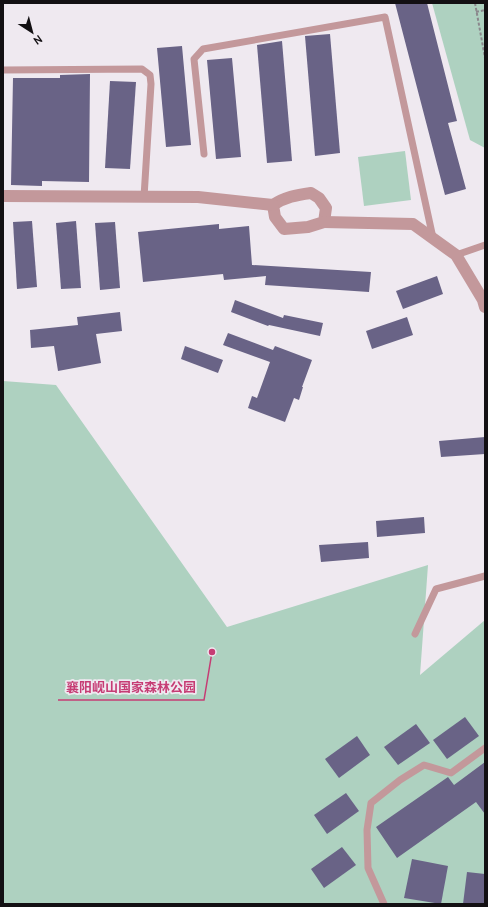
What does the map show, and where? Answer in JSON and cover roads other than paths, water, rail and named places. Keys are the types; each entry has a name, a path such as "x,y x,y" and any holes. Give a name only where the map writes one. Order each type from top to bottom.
{"street":[{"path":"3,196 198,197 273,205 282,199 311,193 320,198 326,208 324,222"},
{"path":"273,205 275,217 284,229 308,228 324,222 414,224 456,255 484,302"}],"lane":[{"path":"204,154 194,59 203,49 385,17 433,238"},
{"path":"3,70 142,70 150,75 151,84 144,197"},
{"path":"456,255 485,244"},
{"path":"415,634 436,589 485,576"},
{"path":"384,904 368,868 367,830 371,803 400,780 424,765 451,773 485,748"}],"place":[{"name":"襄阳岘山国家森林公园","path":"212,652"}]}
